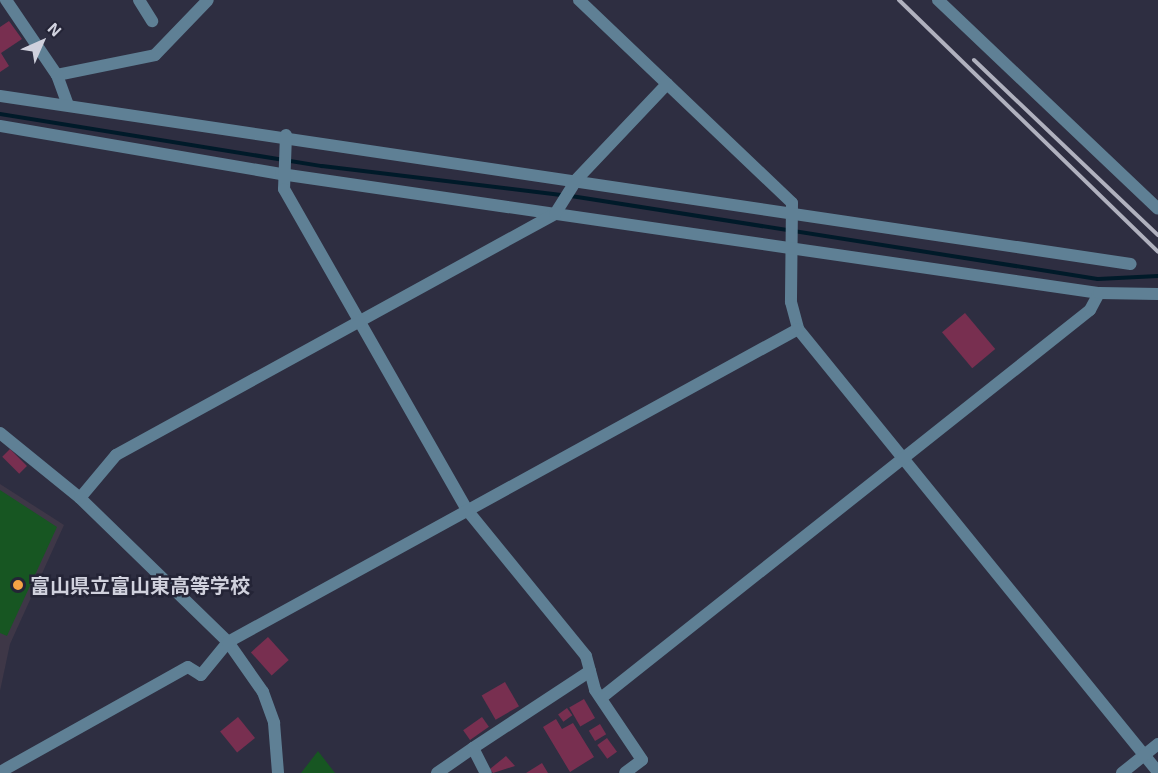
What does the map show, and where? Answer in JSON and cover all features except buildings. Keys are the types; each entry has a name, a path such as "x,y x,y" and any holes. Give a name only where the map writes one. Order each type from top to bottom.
{"street":[{"path":"6,0 57,75 68,105"},
{"path":"139,0 152,21"},
{"path":"57,75 155,55 208,0"},
{"path":"579,0 792,203 796,213 791,248 791,302 798,329 1158,772"},
{"path":"938,0 1158,208"},
{"path":"80,498 116,455 362,324 555,214 577,179 667,84"},
{"path":"0,96 286,135 1131,264"},
{"path":"0,126 281,174 1099,293 1158,294"},
{"path":"286,135 281,174 284,189 466,510 586,656 601,698 642,760 625,773"},
{"path":"601,698 1090,310 1099,293"},
{"path":"0,772 188,667 201,675 228,642 798,329"},
{"path":"0,434 80,498 228,642 263,692 274,723 278,773"},
{"path":"437,773 590,671"},
{"path":"1122,773 1158,744"},
{"path":"473,748 486,773"}],"shaded area":[{"name":"富山県立富山東高等学校","path":"0,484 64,525 10,644 0,691"}],"green space":[{"name":"富山県立富山東高等学校","path":"0,490 57,527 7,636 0,633"},
{"path":"318,751 335,773 301,773"}],"waterway":[{"path":"0,114 322,166 563,195"},
{"path":"571,196 1098,279 1158,276"}],"railway":[{"path":"899,0 1158,252"},
{"path":"974,60 1158,235"}],"place":[{"name":"富山県立富山東高等学校","path":"18,585"}]}
